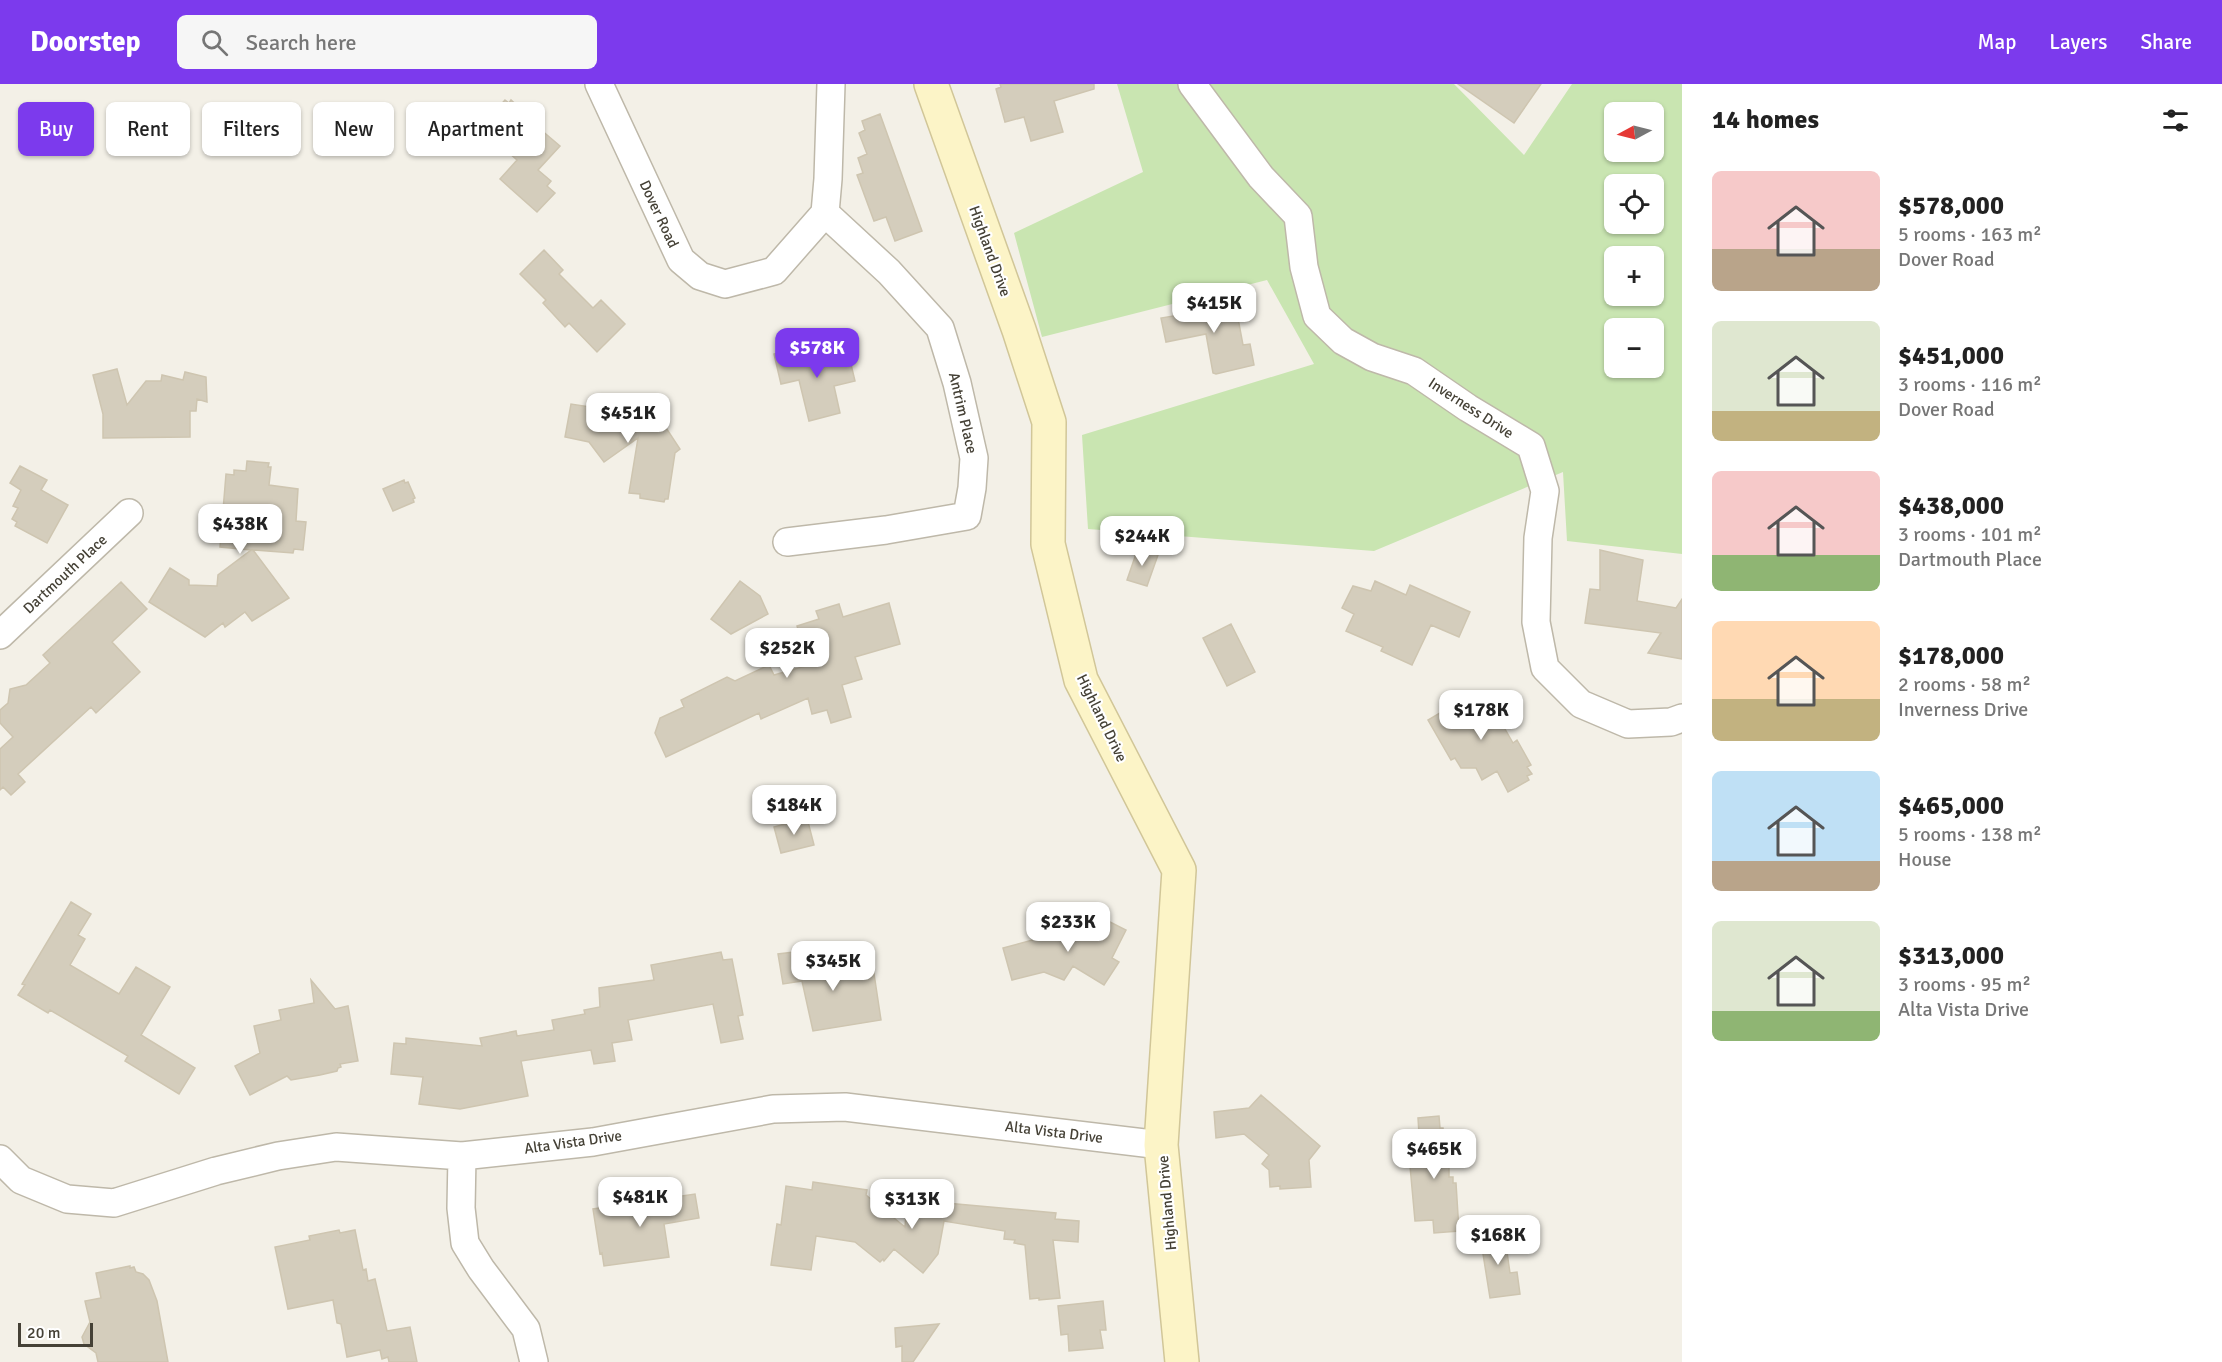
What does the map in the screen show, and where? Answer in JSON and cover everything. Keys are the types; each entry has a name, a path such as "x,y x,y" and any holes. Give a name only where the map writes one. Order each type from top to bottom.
{"street":[{"name":"Dover Road","path":"599,84 681,260 700,276 725,284 774,271 825,213"},
{"path":"825,213 831,84"},
{"name":"Highland Drive","path":"931,84 1019,330 1048,422 1048,544 1081,681 1179,870 1161,1145 1182,1362"},
{"name":"Inverness Drive","path":"1192,84 1261,177 1298,216 1304,267 1317,316 1343,341 1372,357 1414,371 1468,408 1531,446 1545,491 1539,538 1536,622 1545,668 1581,704 1628,724 1671,722 1682,718"},
{"name":"Antrim Place","path":"787,542 886,530 967,516 972,488 974,458 957,383 940,328 890,272 825,213"},
{"name":"Dartmouth Place","path":"0,635 129,513"},
{"name":"Alta Vista Drive","path":"0,1159 21,1180 67,1199 114,1203 216,1171 278,1156 336,1147 462,1156 593,1142 772,1108 844,1107 1161,1145"},
{"path":"462,1156 461,1208 465,1243 481,1269 526,1329 534,1362"}],"green space":[{"path":"1117,84 1454,84 1524,155 1572,84 1682,84 1682,554 1567,541 1563,472 1374,551 1088,529 1082,435 1314,364 1267,280 1042,337 1014,233 1143,172"}],"building":[{"path":"1000,84 1094,84 1094,89 1054,101 1063,132 1031,141 1024,117 1005,122 996,89 1001,87"},
{"path":"1458,84 1541,84 1514,123"},
{"path":"880,114 922,231 895,241 886,217 874,221 857,175 863,173 858,158 867,154 859,133 865,130 862,121"},
{"path":"545,133 560,146 538,170 551,181 547,186 555,193 537,212 500,179 517,160 513,156 545,156"},
{"path":"544,250 563,270 559,274 593,308 601,300 625,324 597,352 569,323 565,327 543,303 546,300 520,274"},
{"path":"1234,297 1243,345 1250,344 1254,365 1216,374 1213,373 1206,334 1166,342 1161,318 1203,311 1202,303"},
{"path":"794,349 797,361 837,351 838,354 848,352 855,381 834,386 840,413 809,421 799,380 781,384 774,354"},
{"path":"117,369 127,405 146,381 161,381 162,375 183,380 185,372 206,377 207,402 197,399 196,411 190,411 190,437 103,438 103,414 93,375"},
{"path":"621,400 631,414 637,410 646,422 657,414 680,449 675,453 668,499 664,502 640,498 640,494 629,493 638,438 604,462 589,442 565,437 571,404 590,407 591,401 615,404"},
{"path":"247,461 269,463 268,467 271,467 269,485 298,489 296,521 306,522 303,550 294,549 293,553 253,550 289,598 252,621 245,612 225,627 223,623 205,637 149,602 170,568 189,580 189,585 217,586 218,575 251,550 220,547 226,474 234,475 234,470 246,471"},
{"path":"20,466 47,480 41,490 68,505 47,543 15,526 17,522 12,519 18,508 13,506 21,490 10,483"},
{"path":"404,480 405,483 408,482 415,498 414,502 393,511 383,489"},
{"path":"1138,548 1158,555 1147,586 1127,580"},
{"path":"1600,550 1643,560 1637,601 1676,608 1682,599 1682,659 1648,653 1661,633 1585,623 1590,589 1600,590"},
{"path":"740,581 760,596 768,614 731,634 711,619"},
{"path":"1375,581 1406,595 1410,585 1470,612 1459,637 1431,625 1412,665 1381,651 1383,647 1346,631 1354,614 1342,608 1353,586 1371,591"},
{"path":"121,582 147,609 112,642 140,672 96,713 91,707 18,774 25,782 11,795 3,787 0,790 0,749 13,737 0,723 0,710 8,703 10,689 26,685 50,663 43,655"},
{"path":"889,603 900,644 855,657 862,679 842,685 851,717 831,723 827,710 812,714 808,698 761,719 759,713 666,757 655,733 660,718 684,707 681,700 727,677 735,681 769,665 774,675 809,665 797,626 819,619 816,611 839,604 843,617"},
{"path":"1231,624 1255,672 1227,686 1203,638"},
{"path":"1477,691 1480,697 1485,694 1513,743 1517,740 1531,765 1527,767 1532,774 1527,776 1529,780 1508,792 1497,771 1482,780 1476,768 1461,768 1455,758 1451,760 1428,720"},
{"path":"807,818 814,845 781,853 774,827"},
{"path":"71,902 91,914 78,935 85,939 70,965 119,994 136,967 170,987 141,1035 195,1068 179,1094 125,1061 128,1056 50,1010 48,1013 18,995 25,985 22,984"},
{"path":"1106,920 1126,930 1112,958 1119,962 1104,985 1073,966 1064,980 1044,972 1012,980 1003,948"},
{"path":"810,950 812,964 822,962 824,974 873,967 881,1020 813,1031 802,981 783,984 778,954"},
{"path":"721,952 723,960 732,959 743,1015 738,1016 743,1039 721,1043 713,1004 628,1020 632,1040 612,1043 615,1061 594,1064 591,1050 521,1061 528,1096 460,1109 419,1104 423,1077 391,1074 394,1043 406,1044 406,1038 482,1046 480,1038 516,1031 517,1036 554,1030 552,1020 585,1014 584,1010 600,1007 599,988 654,980 651,965"},
{"path":"311,980 335,1009 348,1006 358,1061 340,1064 341,1067 337,1071 320,1075 291,1080 287,1076 250,1095 235,1066 260,1053 254,1026 281,1020 279,1010 314,1003"},
{"path":"1261,1095 1320,1146 1309,1160 1311,1187 1280,1189 1280,1186 1270,1187 1269,1170 1262,1164 1269,1155 1244,1134 1216,1138 1214,1112 1249,1108"},
{"path":"1439,1116 1440,1128 1443,1128 1446,1163 1449,1163 1449,1177 1453,1177 1453,1183 1456,1183 1459,1231 1434,1233 1433,1220 1415,1221 1410,1166 1421,1165 1418,1118"},
{"path":"813,1182 867,1190 866,1195 905,1227 907,1199 910,1200 911,1189 948,1194 946,1203 1056,1213 1055,1219 1079,1221 1078,1242 1053,1240 1060,1298 1030,1299 1025,1245 1014,1243 1015,1240 1004,1239 1005,1231 944,1221 938,1254 923,1273 894,1249 884,1261 883,1259 880,1262 855,1242 816,1236 811,1270 771,1265 777,1224 781,1225 786,1186 812,1190"},
{"path":"695,1194 699,1218 664,1224 669,1257 604,1266 593,1209"},
{"path":"339,1230 340,1233 355,1230 363,1270 366,1269 368,1281 375,1279 387,1331 410,1327 417,1362 389,1362 388,1357 382,1359 380,1350 347,1357 341,1324 337,1323 333,1300 288,1309 275,1247 310,1240 309,1236"},
{"path":"1504,1231 1510,1273 1517,1272 1520,1294 1490,1298 1480,1235"},
{"path":"130,1266 149,1280 157,1301 168,1362 98,1362 96,1353 84,1344 82,1337 90,1322 85,1301 101,1298 96,1273"},
{"path":"1103,1301 1106,1330 1100,1330 1103,1348 1069,1351 1068,1334 1061,1335 1058,1306"},
{"path":"939,1324 913,1362 902,1362 902,1346 896,1347 895,1328"}]}
